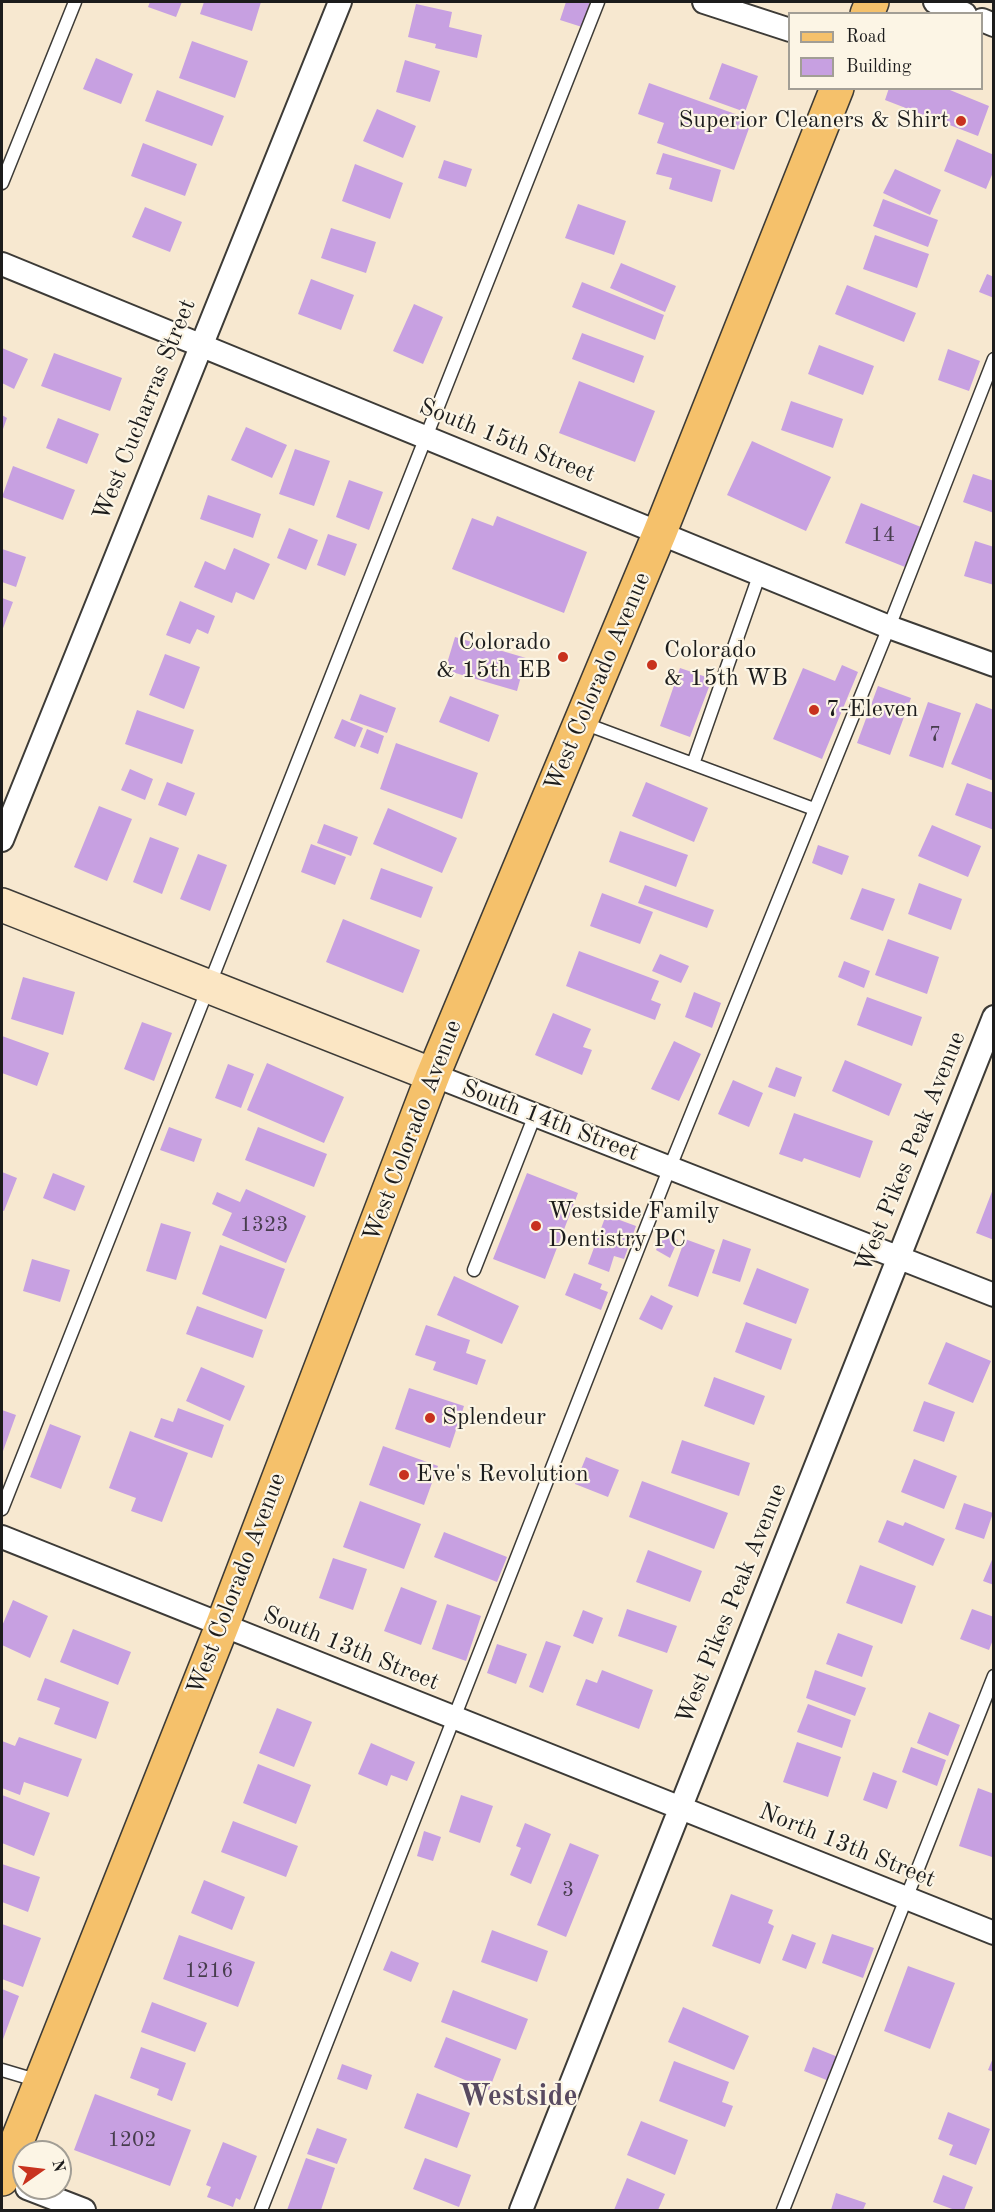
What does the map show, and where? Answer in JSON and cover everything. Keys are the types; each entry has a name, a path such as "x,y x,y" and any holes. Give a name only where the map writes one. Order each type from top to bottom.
{"main road":[{"name":"West Colorado Avenue","path":"2,2178 222,1626 433,1075 660,532 836,90"}],"street":[{"name":"West Cucharras Street","path":"2,840 200,344 340,2"},
{"path":"704,2 788,30"},
{"path":"935,2 962,9"},
{"name":"South 15th Street","path":"2,264 889,627 993,665"},
{"name":"South 14th Street","path":"2,905 993,1295"},
{"name":"West Pikes Peak Avenue","path":"521,2211 993,1017"},
{"name":"South 13th Street","path":"2,1537 680,1810"},
{"name":"North 13th Street","path":"680,1810 993,1933"},
{"path":"57,2200 84,2211"}],"lane":[{"path":"2,183 75,2"},
{"path":"2,1509 424,436 598,2"},
{"path":"261,2211 670,1167 889,627 993,359"},
{"path":"693,764 760,573"},
{"path":"581,723 814,809"},
{"path":"474,1270 535,1114"},
{"path":"783,2211 993,1676"},
{"path":"2,2070 40,2082"}],"building":[{"path":"150,2 182,2 176,17 148,7"},
{"path":"204,2 261,2 252,31 200,14"},
{"path":"566,2 590,2 582,27 560,20"},
{"path":"416,4 452,12 449,27 482,35 477,58 435,48 436,44 408,37"},
{"path":"192,41 248,61 235,98 179,78"},
{"path":"96,58 133,74 121,104 83,89"},
{"path":"405,60 440,71 430,102 396,92"},
{"path":"722,63 758,76 745,112 709,99"},
{"path":"649,83 752,120 734,170 657,143 664,123 638,114"},
{"path":"157,90 224,116 212,146 145,121"},
{"name":"Superior Cleaners & Shirt","path":"888,90 950,90 989,106 978,136 885,100"},
{"path":"377,109 416,126 403,158 363,141"},
{"path":"957,139 994,155 994,170 986,189 944,171"},
{"path":"143,143 197,164 185,196 131,176"},
{"path":"663,153 721,170 712,202 669,189 672,178 656,174"},
{"path":"444,160 472,169 466,187 438,178"},
{"path":"355,164 403,183 390,219 342,201"},
{"path":"895,169 941,190 930,215 883,193"},
{"path":"883,199 938,220 928,247 873,226"},
{"path":"578,204 626,221 614,255 565,238"},
{"path":"145,207 182,222 170,252 132,237"},
{"path":"331,228 376,242 366,273 321,258"},
{"path":"875,235 929,254 917,288 863,269"},
{"path":"621,263 676,286 665,312 610,288"},
{"path":"987,274 994,277 994,298 979,292"},
{"path":"311,279 354,295 341,330 298,314"},
{"path":"582,282 664,315 655,340 572,307"},
{"path":"847,285 916,313 904,342 835,314"},
{"path":"414,304 443,317 423,364 393,351"},
{"path":"582,333 644,356 634,383 572,359"},
{"path":"819,345 874,366 863,395 808,374"},
{"path":"2,348 28,359 14,389 2,383"},
{"path":"948,349 980,361 969,391 938,380"},
{"path":"54,353 122,378 110,411 41,386"},
{"path":"579,381 655,411 635,462 559,433"},
{"path":"791,401 843,419 833,448 781,430"},
{"path":"2,415 7,418 2,432"},
{"path":"58,418 99,434 87,464 46,448"},
{"path":"246,427 287,445 272,478 231,460"},
{"path":"752,441 831,477 806,531 727,495"},
{"path":"295,449 330,461 314,506 279,494"},
{"path":"13,466 75,490 63,520 2,497"},
{"path":"973,474 994,481 994,513 963,502"},
{"path":"349,480 383,492 369,530 336,517"},
{"path":"208,495 261,514 253,538 200,519"},
{"path":"861,503 921,527 905,567 845,543"},
{"path":"497,516 587,552 564,613 452,569 472,518 493,526"},
{"path":"289,528 318,540 306,570 277,558"},
{"path":"328,534 357,544 345,576 317,565"},
{"path":"975,541 994,547 994,585 964,576"},
{"path":"234,548 270,564 254,600 236,592 232,603 194,587 205,561 225,570"},
{"path":"2,549 26,557 16,587 2,582"},
{"path":"2,598 13,602 2,631"},
{"path":"180,601 215,616 208,634 197,629 190,644 166,635"},
{"path":"455,637 526,658 517,691 445,670"},
{"path":"165,654 200,667 184,709 149,695"},
{"name":"7-Eleven","path":"842,665 858,672 822,759 773,739 803,668 835,681"},
{"path":"680,668 712,679 690,737 660,726"},
{"path":"878,686 911,698 890,755 857,743"},
{"path":"360,694 396,708 387,733 350,720"},
{"path":"450,696 499,715 489,742 439,722"},
{"path":"928,702 961,713 943,768 909,756"},
{"path":"976,703 994,710 994,781 951,764"},
{"path":"137,710 194,730 182,764 125,744"},
{"path":"342,719 363,728 355,747 334,738"},
{"path":"367,729 384,736 378,754 360,747"},
{"path":"396,743 478,773 462,819 380,789"},
{"path":"130,769 153,779 145,800 121,790"},
{"path":"167,782 195,793 186,816 158,805"},
{"path":"646,782 708,808 694,842 632,816"},
{"path":"967,783 994,793 994,830 955,815"},
{"path":"99,806 132,819 107,881 74,867"},
{"path":"388,808 457,838 442,873 373,844"},
{"path":"324,824 358,837 351,856 317,843"},
{"path":"932,825 981,846 968,877 918,856"},
{"path":"620,831 688,855 676,887 609,862"},
{"path":"150,837 179,848 162,894 133,882"},
{"path":"311,844 346,857 335,885 301,872"},
{"path":"818,845 849,856 842,875 812,863"},
{"path":"198,854 227,865 210,911 180,899"},
{"path":"381,868 433,887 421,918 370,899"},
{"path":"919,883 962,899 951,930 908,914"},
{"path":"645,885 714,910 707,928 638,903"},
{"path":"862,888 895,899 883,931 850,919"},
{"path":"602,893 653,912 640,944 590,926"},
{"path":"343,919 420,950 403,993 326,962"},
{"path":"888,939 939,957 927,994 875,975"},
{"path":"579,951 659,981 651,1000 661,1004 655,1020 566,986"},
{"path":"660,954 689,966 681,983 652,971"},
{"path":"844,961 870,971 864,988 838,977"},
{"path":"23,977 75,992 63,1035 11,1019"},
{"path":"694,992 721,1003 712,1028 685,1017"},
{"path":"867,997 922,1017 912,1046 857,1025"},
{"path":"553,1013 591,1029 583,1047 592,1050 582,1075 535,1055"},
{"path":"142,1022 172,1033 154,1081 124,1069"},
{"path":"2,1036 49,1053 37,1086 2,1073"},
{"path":"674,1041 701,1054 679,1101 651,1089"},
{"path":"845,1060 902,1084 889,1116 832,1091"},
{"path":"267,1063 344,1097 324,1143 247,1110"},
{"path":"228,1064 254,1074 241,1108 215,1098"},
{"path":"776,1067 802,1077 795,1097 768,1087"},
{"path":"733,1080 763,1093 749,1127 718,1114"},
{"path":"794,1113 873,1141 860,1178 804,1158 802,1162 779,1154"},
{"path":"169,1127 202,1139 194,1162 160,1150"},
{"path":"258,1127 327,1154 314,1187 245,1160"},
{"path":"2,1172 17,1178 4,1211 2,1210"},
{"path":"53,1173 85,1186 75,1211 43,1198"},
{"name":"Westside Family Dentistry PC","path":"527,1173 578,1193 545,1279 493,1259"},
{"path":"246,1189 306,1216 286,1263 222,1235 232,1213 212,1204 217,1192 240,1202"},
{"path":"994,1189 994,1240 976,1233"},
{"path":"606,1215 636,1226 624,1259 614,1256 609,1272 588,1264"},
{"path":"161,1223 191,1232 176,1280 146,1271"},
{"path":"663,1233 678,1240 670,1258 656,1250"},
{"path":"685,1239 715,1250 698,1297 668,1286"},
{"path":"723,1239 751,1249 740,1282 712,1273"},
{"path":"220,1245 285,1269 266,1319 202,1294"},
{"path":"32,1259 70,1270 60,1302 23,1291"},
{"path":"757,1268 809,1289 796,1324 743,1304"},
{"path":"574,1273 602,1284 600,1289 608,1292 601,1310 565,1295"},
{"path":"454,1276 519,1306 502,1344 437,1315"},
{"path":"651,1295 673,1306 662,1330 639,1319"},
{"path":"197,1306 263,1330 253,1358 186,1334"},
{"path":"746,1322 792,1339 781,1370 735,1352"},
{"path":"426,1325 470,1340 466,1353 486,1360 477,1385 433,1370 436,1362 415,1355"},
{"path":"946,1342 991,1361 973,1403 928,1384"},
{"path":"201,1367 245,1386 230,1421 186,1401"},
{"path":"714,1377 765,1396 754,1425 704,1406"},
{"name":"Splendeur","path":"409,1388 464,1406 450,1448 395,1429"},
{"path":"924,1401 955,1412 944,1442 913,1431"},
{"path":"178,1408 224,1425 212,1458 154,1437 161,1418 173,1422"},
{"path":"2,1410 16,1415 2,1454"},
{"path":"50,1424 81,1436 61,1489 30,1477"},
{"path":"130,1431 188,1453 162,1522 131,1511 136,1498 109,1488"},
{"path":"682,1440 750,1463 739,1496 671,1473"},
{"name":"Eve's Revolution","path":"383,1446 438,1466 424,1505 369,1485"},
{"path":"586,1457 619,1470 608,1497 575,1484"},
{"path":"914,1459 957,1476 944,1509 901,1492"},
{"path":"642,1481 728,1513 714,1549 629,1517"},
{"path":"360,1501 421,1524 404,1569 343,1547"},
{"path":"964,1503 993,1513 984,1539 955,1529"},
{"path":"887,1520 903,1526 905,1522 945,1539 933,1566 878,1542"},
{"path":"444,1532 507,1557 497,1582 434,1557"},
{"path":"648,1550 702,1571 690,1602 636,1582"},
{"path":"994,1555 994,1585 983,1581"},
{"path":"333,1558 367,1569 353,1610 319,1598"},
{"path":"860,1565 916,1586 902,1624 846,1603"},
{"path":"401,1587 437,1601 421,1645 384,1631"},
{"path":"13,1600 48,1616 30,1658 2,1645 2,1626"},
{"path":"447,1604 481,1616 466,1661 432,1649"},
{"path":"627,1609 677,1626 667,1653 618,1636"},
{"path":"972,1609 994,1617 994,1637 989,1650 960,1639"},
{"path":"583,1610 603,1618 593,1644 573,1636"},
{"path":"73,1629 131,1652 118,1685 60,1662"},
{"path":"838,1633 873,1646 862,1677 826,1664"},
{"path":"546,1641 561,1646 543,1693 529,1687"},
{"path":"497,1644 527,1654 516,1684 487,1673"},
{"path":"602,1670 653,1690 639,1729 576,1705 586,1679 597,1683"},
{"path":"815,1670 866,1688 855,1716 806,1698"},
{"path":"45,1678 109,1702 96,1739 54,1724 60,1708 37,1700"},
{"path":"808,1704 851,1720 842,1748 797,1732"},
{"path":"277,1708 312,1722 294,1767 259,1753"},
{"path":"929,1712 960,1725 948,1756 917,1743"},
{"path":"19,1737 82,1759 68,1797 24,1782 20,1795 2,1788 2,1741 15,1746"},
{"path":"797,1742 841,1757 828,1797 783,1782"},
{"path":"371,1743 415,1762 407,1781 391,1775 387,1786 358,1774"},
{"path":"911,1747 946,1760 937,1786 902,1772"},
{"path":"258,1764 311,1785 296,1824 243,1803"},
{"path":"873,1772 897,1781 887,1809 863,1800"},
{"path":"978,1788 994,1794 992,1857 959,1846"},
{"path":"2,1795 50,1813 34,1856 2,1843"},
{"path":"461,1795 493,1806 480,1843 449,1832"},
{"path":"233,1821 298,1846 286,1877 221,1852"},
{"path":"525,1823 551,1834 531,1884 510,1875 521,1848 516,1846"},
{"path":"424,1831 441,1837 433,1861 417,1856"},
{"path":"570,1843 599,1855 566,1937 537,1925"},
{"path":"2,1864 40,1877 28,1912 2,1902"},
{"path":"204,1880 245,1897 232,1930 191,1913"},
{"path":"731,1894 773,1910 768,1923 774,1926 760,1964 712,1946"},
{"path":"2,1924 41,1938 23,1987 2,1979"},
{"path":"492,1930 548,1951 537,1982 481,1962"},
{"path":"792,1934 816,1943 806,1969 782,1960"},
{"path":"832,1934 874,1948 863,1978 822,1963"},
{"path":"179,1935 255,1962 238,2007 163,1979"},
{"path":"391,1951 419,1963 411,1982 383,1970"},
{"path":"908,1966 955,1983 930,2049 884,2031"},
{"path":"2,1989 19,1996 2,2042"},
{"path":"453,1990 528,2019 516,2050 441,2022"},
{"path":"152,2002 207,2023 195,2052 141,2032"},
{"path":"683,2007 749,2036 734,2070 668,2042"},
{"path":"446,2037 501,2059 489,2090 434,2067"},
{"path":"141,2047 186,2063 172,2101 157,2095 159,2089 130,2078"},
{"path":"813,2047 838,2057 829,2081 804,2071"},
{"path":"994,2058 994,2072 988,2070"},
{"path":"674,2061 729,2082 722,2102 733,2106 725,2127 659,2101"},
{"path":"342,2064 372,2075 367,2090 337,2079"},
{"path":"417,2093 470,2113 457,2148 404,2128"},
{"path":"95,2094 191,2130 170,2186 74,2150"},
{"path":"948,2112 990,2129 976,2165 949,2155 953,2145 938,2139"},
{"path":"641,2121 688,2140 675,2175 627,2155"},
{"path":"317,2128 347,2139 337,2164 307,2154"},
{"path":"223,2142 257,2156 240,2200 236,2198 233,2207 207,2197 211,2187 206,2185"},
{"path":"306,2158 335,2168 321,2210 287,2210"},
{"path":"425,2158 471,2175 459,2207 413,2189"},
{"path":"943,2175 973,2187 964,2210 955,2210 933,2202"},
{"path":"627,2178 665,2194 658,2210 614,2210"},
{"path":"836,2193 866,2203 863,2210 831,2210"}],"place":[{"name":"Superior Cleaners & Shirt","path":"961,121"},
{"name":"Colorado & 15th EB","path":"563,657"},
{"name":"Colorado & 15th WB","path":"652,665"},
{"name":"7-Eleven","path":"814,710"},
{"name":"Westside Family Dentistry PC","path":"536,1226"},
{"name":"Splendeur","path":"430,1418"},
{"name":"Eve's Revolution","path":"404,1475"}],"district":[{"name":"Westside","path":"518,2097"}]}
